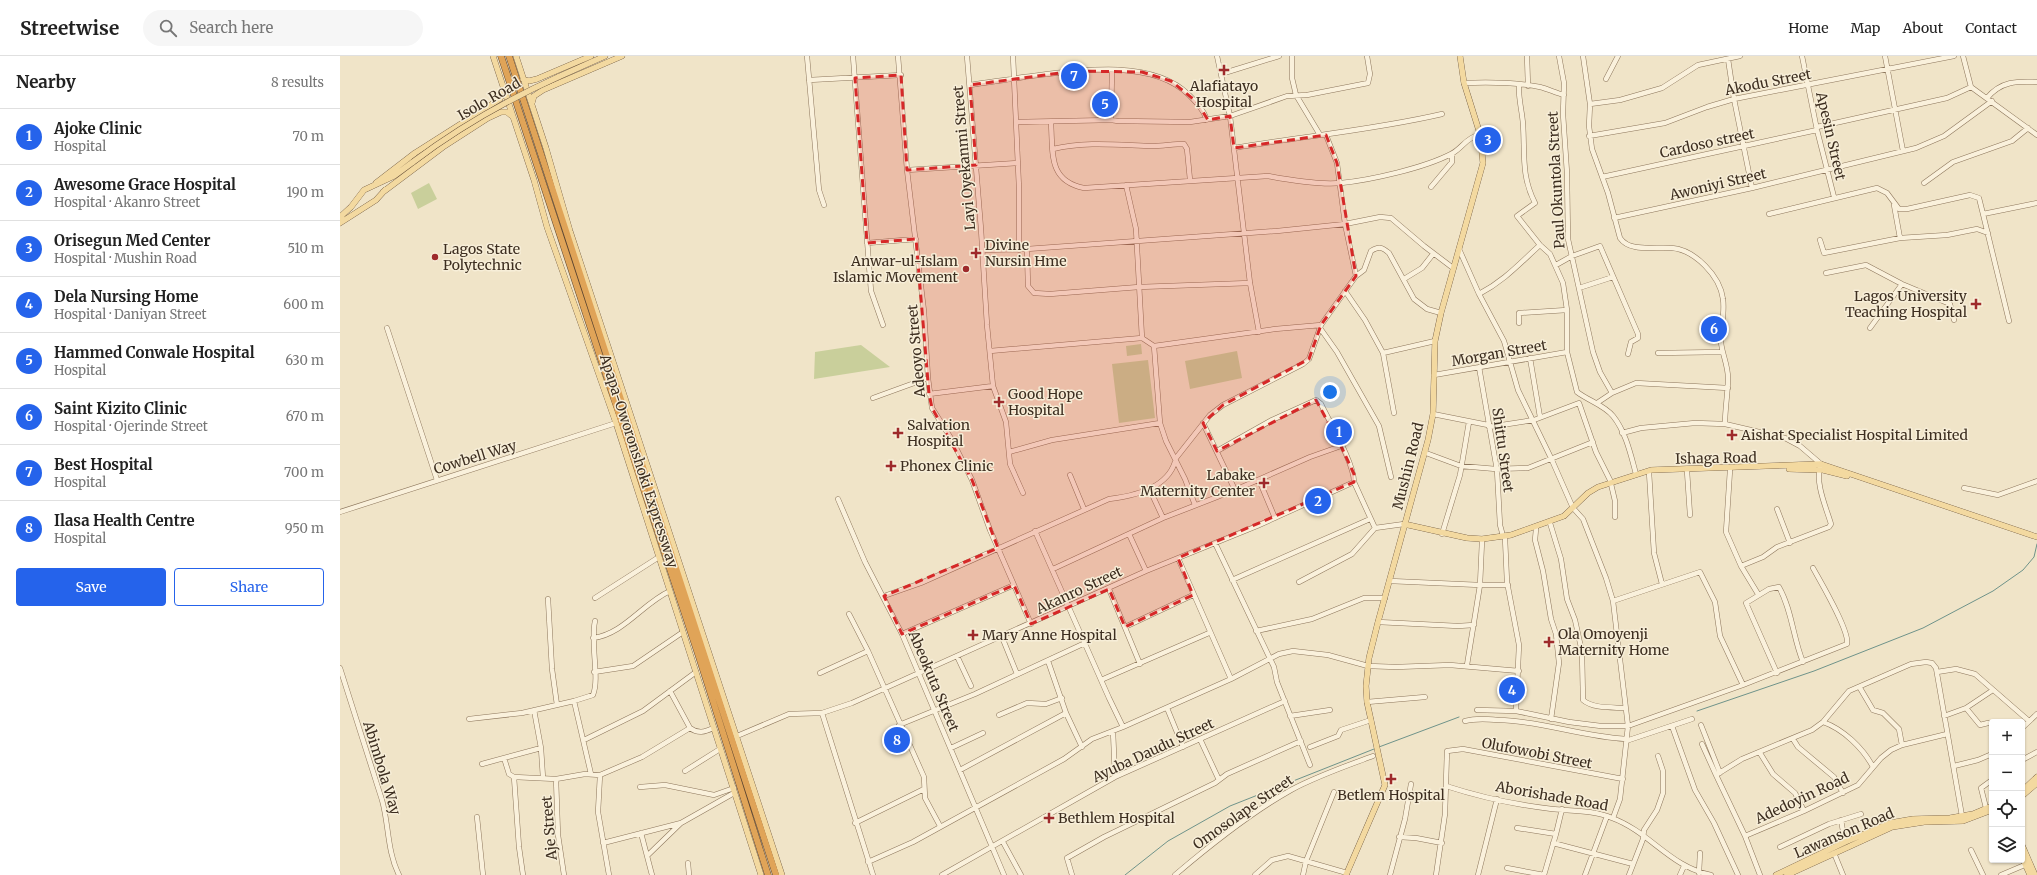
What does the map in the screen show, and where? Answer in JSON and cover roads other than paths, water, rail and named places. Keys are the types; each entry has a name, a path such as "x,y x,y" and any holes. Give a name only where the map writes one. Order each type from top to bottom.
{"highway":[{"name":"Apapa-Oworonshoki Expressway","path":"501,56 699,657 768,875"},
{"name":"Apapa-Oworonshoki Expressway","path":"509,56 776,875"}],"main road":[{"name":"Apapa-Oworonshoki Expressway","path":"492,56 547,227 616,423 761,875"},
{"name":"Apapa-Oworonshoki Expressway","path":"516,56 570,231 676,551 700,631 737,736 782,875"},
{"path":"523,79 529,81 537,79 590,56"},
{"name":"Isolo Road","path":"394,176 437,144 502,104 558,76 605,56"},
{"path":"532,104 534,96 543,90 622,56"},
{"name":"Mushin Road","path":"1346,874 1385,785 1375,754 1376,742 1366,702 1368,666 1378,622 1426,453 1433,414 1435,341 1440,312 1483,163 1480,135 1464,83 1460,56"},
{"path":"340,217 351,207 364,190 414,153 500,99 503,88"},
{"path":"340,223 366,207 442,147 488,118 504,112 509,113 513,118"},
{"path":"374,184 394,176"},
{"path":"382,194 394,176"},
{"path":"374,184 382,194"},
{"path":"357,199 359,205 366,207"},
{"name":"Ishaga Road","path":"1611,483 1649,472 1672,470 1687,471 1820,467"},
{"name":"Ishaga Road","path":"1407,524 1442,534 1476,539 1504,537 1536,529 1567,516 1591,490 1636,474 1666,468 1820,467 2033,537 2037,541"},
{"name":"Ishaga Road","path":"1407,524 1427,532 1465,540 1482,540 1521,533 1560,518 1574,509"},
{"path":"2025,788 2037,777"},
{"path":"2025,793 2037,783"},
{"name":"Lawanson Road","path":"1787,875 1900,821 1962,816 1989,809"},
{"name":"Lawanson Road","path":"1776,875 1845,842 1900,825 1962,821 1989,809"},
{"path":"2025,854 2030,875"},
{"path":"2025,860 2035,875"}],"street":[{"path":"807,56 819,190 824,205"},
{"path":"853,56 871,291 883,325"},
{"name":"Adeoyo Street","path":"898,56 901,75 907,170 924,311 929,394 932,408 952,440 972,480 998,548 1031,624"},
{"name":"Layi Oyekanmi Street","path":"967,56 993,386 1006,422 1010,464 1023,493"},
{"path":"1013,56 1018,163 1019,250"},
{"path":"1217,56 1230,116 1250,283 1259,332"},
{"path":"1221,74 1279,56"},
{"path":"1292,56 1292,78 1296,95 1320,135"},
{"path":"1016,122 1051,123 1111,120 1190,122 1230,116 1278,99 1368,83 1370,74 1367,56"},
{"path":"1528,56 1528,86"},
{"name":"Paul Okuntola Street","path":"1558,56 1564,83 1563,114 1567,173 1568,239 1593,352 1600,372 1612,393"},
{"path":"1583,56 1590,104 1589,136 1608,193 1620,238 1624,243 1633,246 1681,249 1698,260 1713,275 1720,289 1723,300 1722,352 1727,370 1728,388 1725,403 1725,424"},
{"path":"1606,79 1618,56"},
{"path":"1590,104 1620,100 1662,88 1698,65 1740,56"},
{"name":"Apesin Street","path":"1802,56 1817,128 1834,197"},
{"path":"1885,56 1903,151"},
{"name":"Akodu Street","path":"1589,136 1665,123 1700,109 1734,99 1954,56"},
{"path":"1963,56 1971,87 2037,135"},
{"path":"1728,59 1734,99 1752,188"},
{"path":"970,85 1075,71 1142,72 1171,81 1182,88 1197,102 1207,120"},
{"path":"1111,120 1112,71"},
{"path":"809,80 901,75"},
{"path":"1987,98 1998,87 2003,85 2017,81 2037,82"},
{"path":"1464,83 1490,82 1519,84 1541,87 1564,95"},
{"path":"1519,84 1519,102 1523,125 1524,176 1535,203 1517,216 1540,245 1550,254 1563,283 1567,310 1567,352 1579,403 1593,442 1611,483 1615,501 1616,517"},
{"name":"Cardoso street","path":"1602,177 1743,146 1947,98 1971,87"},
{"name":"Awoniyi Street","path":"1614,218 1828,170 1934,142 1992,101"},
{"path":"1234,148 1326,135 1442,114"},
{"path":"1051,123 1053,149 1058,174 1071,186 1084,188 1268,176 1295,180 1340,183 1423,166 1452,154 1470,137 1495,133"},
{"path":"1924,183 1953,162 2012,141 2028,128"},
{"path":"1326,135 1337,163 1345,224 1356,276"},
{"path":"1053,149 1075,145 1097,144 1155,146 1184,144 1187,149 1190,180"},
{"path":"1431,188 1452,162 1452,154"},
{"path":"907,170 1018,163"},
{"path":"1126,185 1134,219 1142,338"},
{"path":"1769,214 1834,197 1877,188 1887,193 1899,209 1907,210 1970,195 1979,198 2009,321"},
{"path":"1983,214 2037,203"},
{"path":"1894,204 1900,238"},
{"path":"982,250 1019,250 1244,233 1345,224 1380,218 1391,218 1433,254 1453,268"},
{"path":"1820,240 1824,253 1900,238 1947,235 1977,229 1988,233"},
{"path":"867,243 916,239"},
{"path":"1479,294 1496,285 1512,273 1540,245"},
{"path":"1556,265 1572,256 1600,246 1638,334 1638,338 1631,342 1628,354"},
{"path":"884,596 921,583 1109,499 1128,497 1150,490 1174,466 1176,458 1210,414 1223,405 1303,364 1308,359 1321,327 1356,276 1364,270 1371,251 1379,247 1383,248 1389,253 1404,279 1410,294 1420,305 1440,312"},
{"path":"1027,249 1028,286 1034,293 1050,294 1139,287 1250,283"},
{"path":"1459,249 1479,294 1504,341 1518,390 1534,420 1574,509 1583,519 1606,578 1613,601 1628,726 1620,799 1613,818"},
{"path":"1404,279 1422,268 1433,254"},
{"path":"1826,273 1866,266 1902,284 1950,304 1954,320"},
{"path":"1579,288 1613,277"},
{"path":"1870,328 1902,284"},
{"path":"1345,291 1365,320 1383,353 1394,413"},
{"path":"1518,323 1519,313 1567,310"},
{"path":"990,351 1142,338 1154,346 1294,327 1321,327"},
{"path":"1321,327 1379,426 1391,477"},
{"path":"387,328 437,480"},
{"path":"1383,353 1435,341"},
{"path":"1154,346 1160,423 1166,441 1176,458 1195,505"},
{"name":"Morgan Street","path":"1434,375 1567,352"},
{"path":"1658,353 1722,352"},
{"path":"1530,358 1540,417"},
{"name":"Shittu Street","path":"1479,367 1496,469 1500,525 1504,537 1508,585 1519,645 1516,711"},
{"path":"873,398 928,378"},
{"path":"1597,403 1612,393 1636,383 1728,388"},
{"path":"929,394 993,386"},
{"path":"1577,392 1597,403 1613,416 1622,433 1636,474"},
{"path":"1217,451 1272,420 1316,400 1321,404 1354,474 1354,482 1375,528"},
{"path":"1433,414 1489,426 1534,420 1579,403"},
{"path":"1442,534 1456,491 1469,422"},
{"name":"Cowbell Way","path":"340,512 616,423"},
{"path":"1009,452 1052,440 1160,423"},
{"path":"1203,423 1235,490"},
{"path":"1622,433 1641,428 1695,423 1725,424 1785,438 1800,446 1820,467 1823,496 1831,524 1829,527 1816,534 1776,547 1763,557 1741,566"},
{"path":"1426,453 1461,466 1496,469 1528,468 1593,442"},
{"path":"1053,569 1163,518 1235,490 1310,457 1341,446"},
{"path":"1730,470 1726,532 1741,566 1758,594"},
{"path":"1687,471 1690,515"},
{"path":"1649,472 1654,553 1662,584"},
{"path":"1070,474 1084,509"},
{"path":"1259,480 1275,518"},
{"path":"1964,488 1998,495 2037,481"},
{"name":"Akanro Street","path":"737,736 789,714 822,713 833,711 1002,637 1146,571 1275,518 1354,482"},
{"path":"1150,490 1163,518"},
{"name":"Abeokuta Street","path":"838,499 865,562 884,596 902,634 1004,875"},
{"path":"1777,509 1790,543"},
{"path":"1232,580 1370,519"},
{"path":"1550,523 1562,559 1567,599 1575,620 1582,652 1583,700 1600,706 1626,708"},
{"path":"1299,582 1352,554 1375,528 1407,524"},
{"path":"1536,529 1535,540 1543,572 1551,619 1556,634 1559,663 1551,719"},
{"path":"1035,531 1124,727"},
{"path":"1129,534 1146,571"},
{"path":"1467,665 1480,585 1482,540"},
{"path":"1214,543 1269,659 1274,666 1277,682 1310,765"},
{"path":"595,598 659,557"},
{"path":"1178,558 1209,633 1231,679"},
{"path":"1477,710 1516,711 1551,719 1601,726 1628,726 1743,685 1846,645 1848,641 1832,603 1813,568"},
{"path":"1613,601 1700,572 1715,602 1720,636 1743,685"},
{"path":"1390,581 1508,585"},
{"path":"902,634 1014,585"},
{"path":"1777,672 1746,603 1758,594 1769,589 1779,588 1787,604 1795,644 1803,662"},
{"path":"1109,589 1140,664"},
{"path":"593,638 608,635 670,591"},
{"path":"1125,627 1193,595"},
{"path":"1256,631 1312,619 1364,598 1385,598"},
{"path":"548,599 552,669 557,705"},
{"path":"848,614 868,651 924,777 925,798 940,826"},
{"path":"469,719 534,710 589,697 594,692 593,638 596,621"},
{"path":"1378,622 1458,626 1474,625"},
{"path":"594,672 633,666 683,632"},
{"path":"1102,680 1209,633"},
{"path":"1002,637 1017,674"},
{"path":"900,725 1048,661 1085,643"},
{"path":"820,673 868,651"},
{"path":"868,862 899,849 975,806 1064,759 1092,739 1124,727 1231,679 1279,654 1293,651 1328,655 1368,666 1467,665 1519,671"},
{"path":"957,656 970,686"},
{"path":"1048,661 1066,713 1082,747"},
{"path":"1720,773 1742,759 1760,753 1812,730 1823,722 1845,695 1911,664 1929,662 1934,666 1937,672 1962,816"},
{"name":"Abimbola Way","path":"340,668 382,800 387,821 391,857 399,875"},
{"path":"1937,672 1956,669 1975,674 1986,682 2029,722"},
{"path":"584,740 643,711 696,672"},
{"path":"1860,688 1873,710 1883,713 1899,729 1902,745"},
{"path":"1944,716 1966,708 1993,690"},
{"path":"670,691 690,728 700,732 713,728"},
{"path":"1366,702 1424,697"},
{"path":"999,715 1027,703 1046,704 1062,698"},
{"path":"574,701 591,774"},
{"name":"Ayuba Daudu Street","path":"942,875 1003,842 1115,777 1284,701"},
{"path":"1167,708 1183,747"},
{"path":"1966,708 1977,723 1980,725 1988,723"},
{"path":"534,710 541,748 543,778"},
{"path":"1290,716 1330,710"},
{"path":"822,713 855,822 873,875"},
{"path":"960,770 1066,713"},
{"path":"2025,725 2037,714"},
{"path":"1465,721 1477,719 1520,721 1626,740 1692,719"},
{"path":"1310,747 1338,736 1341,730 1371,720"},
{"path":"1823,722 1834,726 1857,746 1867,756 1874,768"},
{"path":"1701,725 1760,875"},
{"path":"1672,726 1695,790 1714,823 1738,875"},
{"path":"504,758 509,774 514,778 556,779 591,774 600,775 642,758 690,728"},
{"path":"1112,731 1115,777"},
{"path":"951,748 983,733"},
{"name":"Adedoyin Road","path":"1745,836 1804,811 1858,785 1874,768 1880,758 1902,745 1947,734"},
{"path":"1793,739 1798,747 1834,777 1843,793"},
{"path":"1200,740 1219,780"},
{"path":"1072,875 1067,858 1104,837 1219,780 1227,774 1301,741"},
{"path":"1702,744 1720,773"},
{"path":"482,764 541,748"},
{"path":"685,772 720,749"},
{"name":"Olufowobi Street","path":"1446,786 1447,751 1463,750 1623,779"},
{"path":"2025,758 2037,752"},
{"path":"1760,753 1773,774 1795,793 1804,811"},
{"name":"Omosolape Street","path":"1175,875 1221,838 1287,792 1375,754"},
{"path":"1954,766 1978,760 1990,755"},
{"path":"1629,875 1643,839 1642,834 1657,810 1663,793 1663,771 1658,756"},
{"path":"600,775 598,812 609,875"},
{"path":"514,778 519,847 523,875"},
{"name":"Aje Street","path":"556,779 558,835 564,875"},
{"path":"1989,782 1981,788 1989,809"},
{"path":"1390,875 1411,784"},
{"path":"640,787 665,785 714,795 734,791"},
{"path":"1436,875 1442,843 1446,786"},
{"name":"Aborishade Road","path":"1446,786 1524,805 1613,818 1642,834 1684,866 1699,873 1711,875"},
{"path":"855,822 924,789"},
{"path":"648,855 682,823 734,791"},
{"path":"1303,875 1306,862 1334,792"},
{"path":"1478,875 1497,799"},
{"path":"1507,868 1544,875 1562,810"},
{"path":"1780,847 1841,820 1861,814"},
{"path":"1585,875 1607,816"},
{"path":"476,817 483,875"},
{"path":"1841,820 1845,842"},
{"path":"603,842 682,823"},
{"path":"1517,828 1556,834"},
{"path":"641,833 652,875"},
{"path":"1399,837 1416,838 1442,843"},
{"path":"1003,842 1021,875"},
{"path":"1553,843 1633,864"},
{"path":"1971,850 1983,875"},
{"path":"1699,873 1700,853"},
{"path":"1834,853 1843,875"},
{"path":"1256,875 1266,865 1278,858 1288,856 1346,874"},
{"path":"688,863 689,875"},
{"path":"2001,875 2028,864"},
{"path":"1680,875 1684,866"}],"waterway":[{"path":"1697,711 1814,671 1923,628 1993,591 2023,570 2034,557 2037,544"},
{"path":"1379,747 1459,717"},
{"path":"1125,875 1168,841 1230,806 1374,749"}],"place":[{"name":"Alafiatayo Hospital","path":"1224,70"},
{"name":"Best Hospital","path":"1074,76"},
{"name":"Hammed Conwale Hospital","path":"1105,104"},
{"name":"Orisegun Med Center","path":"1488,140"},
{"name":"Divine Nursin Hme","path":"976,253"},
{"name":"Lagos State Polytechnic","path":"435,257"},
{"name":"Anwar-ul-Islam Islamic Movement","path":"966,269"},
{"name":"Lagos University Teaching Hospital","path":"1976,304"},
{"name":"Saint Kizito Clinic","path":"1714,329"},
{"name":"Good Hope Hospital","path":"999,402"},
{"name":"Ajoke Clinic","path":"1339,432"},
{"name":"Salvation Hospital","path":"898,433"},
{"name":"Aishat Specialist Hospital Limited","path":"1732,435"},
{"name":"Phonex Clinic","path":"891,466"},
{"name":"Labake Maternity Center","path":"1264,483"},
{"name":"Awesome Grace Hospital","path":"1318,501"},
{"name":"Mary Anne Hospital","path":"973,635"},
{"name":"Ola Omoyenji Maternity Home","path":"1549,642"},
{"name":"Dela Nursing Home","path":"1512,690"},
{"name":"Ilasa Health Centre","path":"897,740"},
{"name":"Betlem Hospital","path":"1391,779"},
{"name":"Bethlem Hospital","path":"1049,818"}]}
